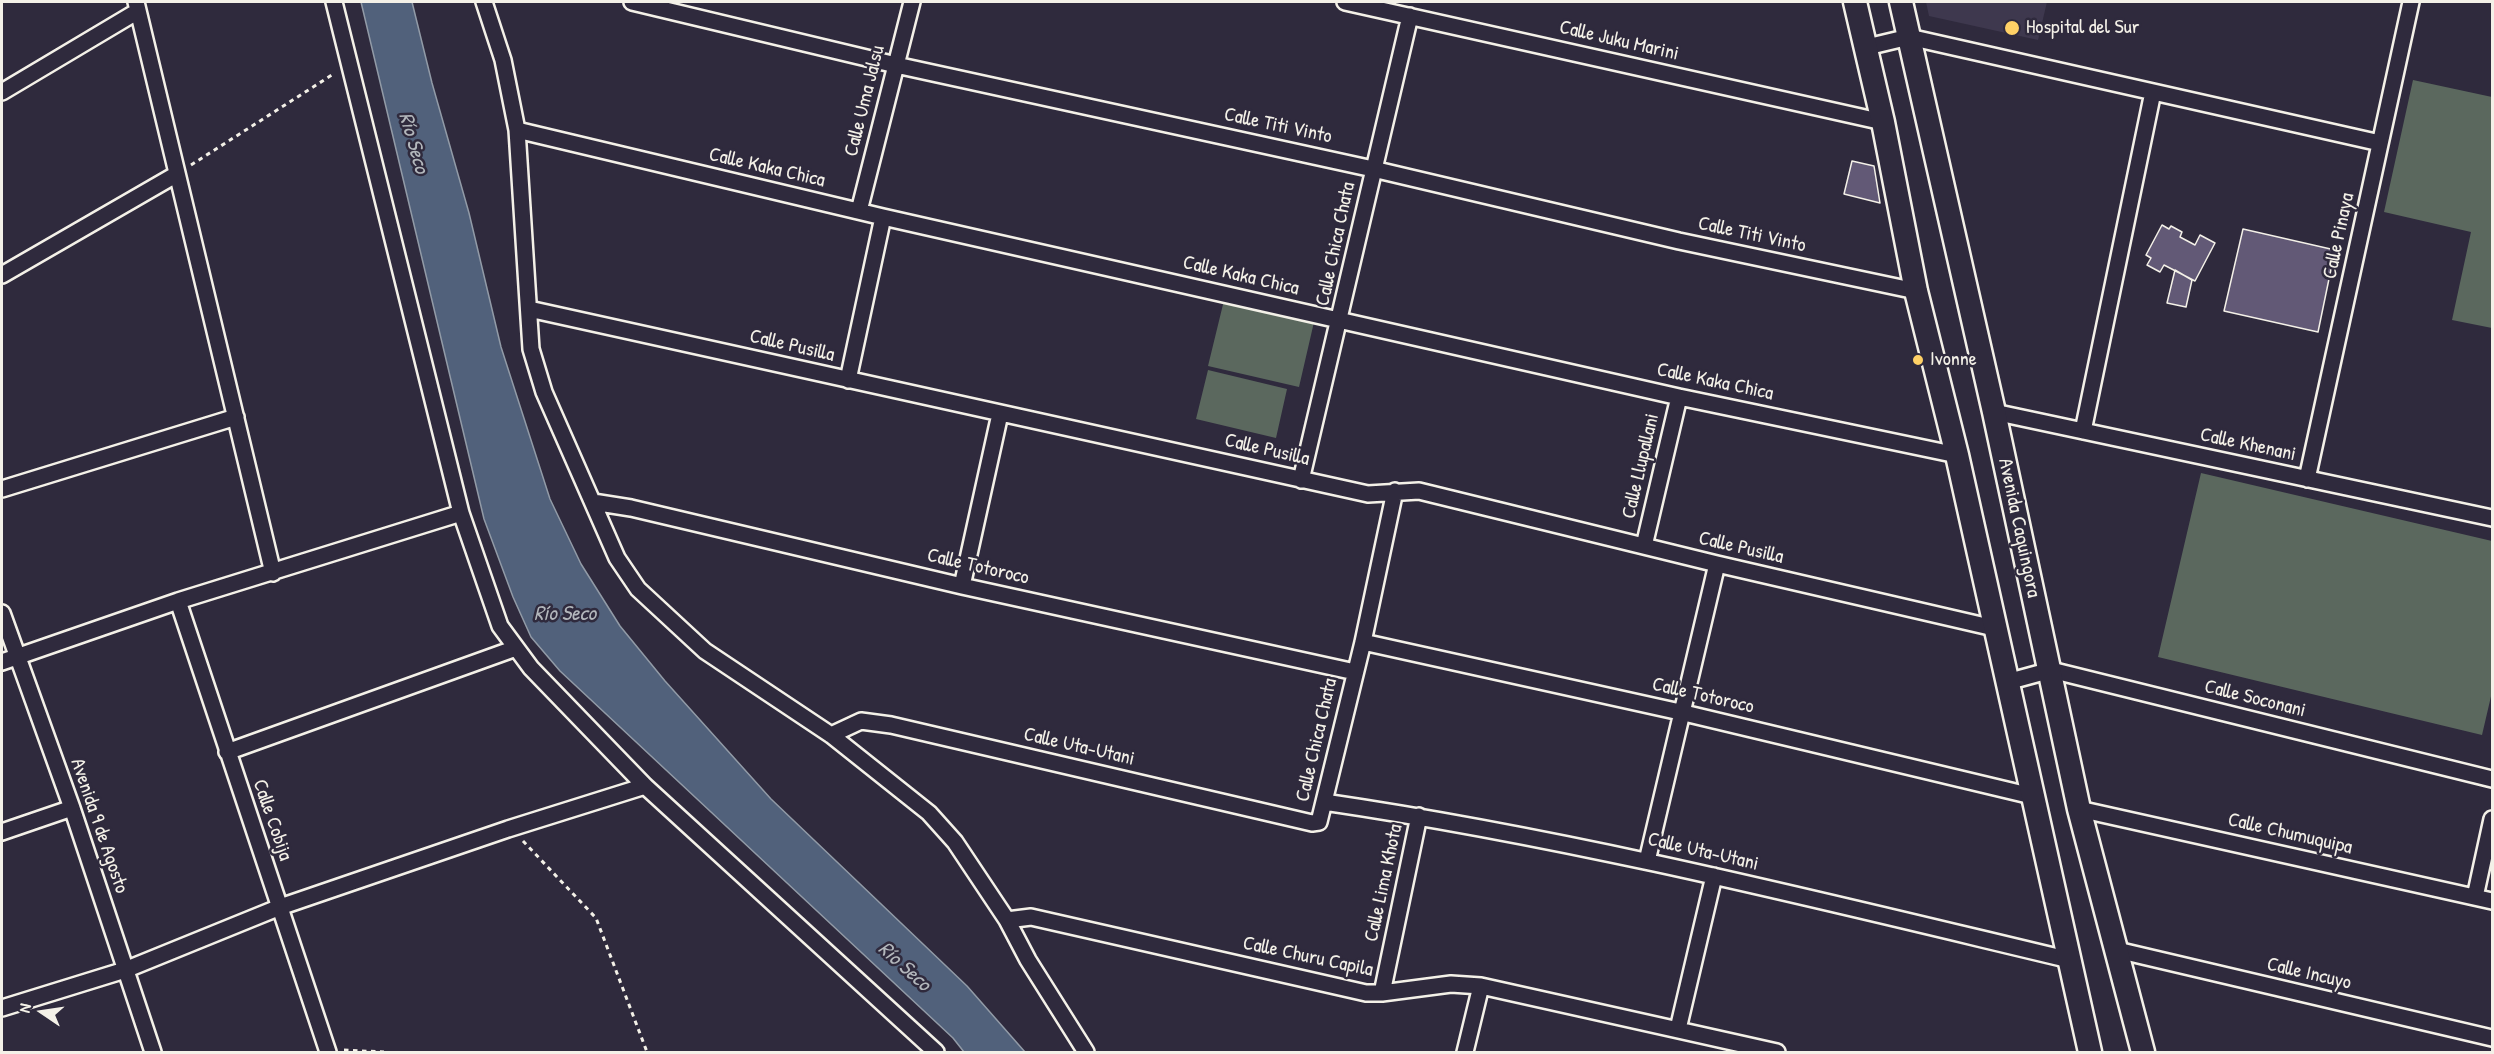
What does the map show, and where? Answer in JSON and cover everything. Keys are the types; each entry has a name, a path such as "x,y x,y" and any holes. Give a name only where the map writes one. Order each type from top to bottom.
{"street":[{"path":"334,2 461,513 500,626 531,668 645,786 936,1053"},
{"path":"484,2 503,60 517,130 531,349 544,392 617,558 638,589 705,651 831,735 929,813 955,842 1007,921 1028,960 1086,1053"},
{"name":"Calle Titi Vinto","path":"632,2 896,65 1373,169 1679,241 1916,291"},
{"name":"Calle Uma Jalsu","path":"859,211 912,2"},
{"name":"Calle Juku Marini","path":"1346,2 1384,5 1410,16 1883,122"},
{"path":"1855,2 1883,122 1916,291 1957,454 2090,1053"},
{"name":"Avenida Caquingora","path":"1901,2 2051,670 2079,809 2143,1053"},
{"name":"Calle Pinaya","path":"2307,479 2411,2"},
{"path":"2,92 137,6 273,573"},
{"name":"Calle Chica Chata","path":"1301,480 1341,320 1373,169 1410,16"},
{"path":"1867,47 1909,38 2380,143"},
{"path":"2083,431 2153,92"},
{"name":"Calle Kaka Chica","path":"517,130 883,218 1679,397 1957,454"},
{"path":"2,275 177,174"},
{"path":"848,380 883,218"},
{"name":"Calle Pusilla","path":"529,309 1368,494 1419,491 1717,564 1994,628"},
{"name":"Calle Llupallani","path":"1644,546 1679,397"},
{"name":"Calle Khenani","path":"1994,412 2493,518"},
{"path":"962,585 1000,414"},
{"path":"2,489 236,417"},
{"name":"Calle Chica Chata","path":"1319,822 1363,642 1395,491"},
{"name":"Calle Totoroco","path":"593,502 631,508 962,585 1355,672"},
{"path":"9,660 178,601 461,513"},
{"path":"1647,861 1680,712 1717,564"},
{"name":"Calle Cobija","path":"178,601 327,1051"},
{"name":"Avenida 9 de Agosto","path":"2,613 9,660 72,808 153,1053"},
{"name":"Calle Totoroco","path":"1363,642 1680,712 2032,796"},
{"path":"227,752 516,648"},
{"name":"Calle Soconani","path":"2007,682 2051,670 2493,779"},
{"name":"Calle Uta-Utani","path":"831,735 861,721 891,725 1301,821 1319,822"},
{"path":"2,1008 125,970 280,907 508,829 645,786"},
{"name":"Calle Uta-Utani","path":"1324,802 1419,816 1647,861 2070,960"},
{"path":"2,832 72,808"},
{"name":"Calle Chumuquipa","path":"2079,809 2493,901"},
{"name":"Calle Lima Khota","path":"1382,993 1419,816"},
{"path":"2475,897 2493,819"},
{"path":"1678,1029 1714,876"},
{"name":"Calle Churu Capila","path":"1007,921 1031,917 1347,990 1382,993 1451,984 1481,986 1777,1053"},
{"name":"Calle Incuyo","path":"2117,950 2493,1038"},
{"path":"1466,1053 1481,986"}],"path":[{"path":"177,174 351,63"},
{"path":"508,829 516,833 596,918 647,1053"},
{"path":"327,1051 384,1053"}],"shaded area":[{"name":"Hospital del Sur","path":"1926,2 2047,2 2038,40 1929,16"}],"green space":[{"path":"2413,80 2492,97 2492,328 2452,320 2471,232 2384,212"},
{"path":"1227,288 1317,309 1299,387 1208,366"},
{"path":"1208,370 1287,389 1276,438 1196,419"},
{"path":"2201,473 2492,541 2492,692 2482,735 2158,657"}],"water":[{"name":"Río Seco","path":"361,2 412,2 432,83 469,213 501,347 550,499 581,564 620,626 665,681 771,799 967,986 1025,1052 964,1052 953,1038 560,671 531,637 513,597 484,519"}],"building":[{"path":"1852,161 1874,166 1880,203 1844,194"},
{"path":"2162,225 2169,229 2171,226 2182,232 2180,237 2195,245 2200,235 2215,243 2195,281 2164,265 2160,272 2147,265 2151,258 2146,255"},
{"path":"2243,229 2335,250 2318,332 2224,311"},
{"path":"2175,270 2192,280 2186,307 2167,303"}],"place":[{"name":"Hospital del Sur","path":"2012,28"},
{"name":"Ivonne","path":"1918,360"}]}
